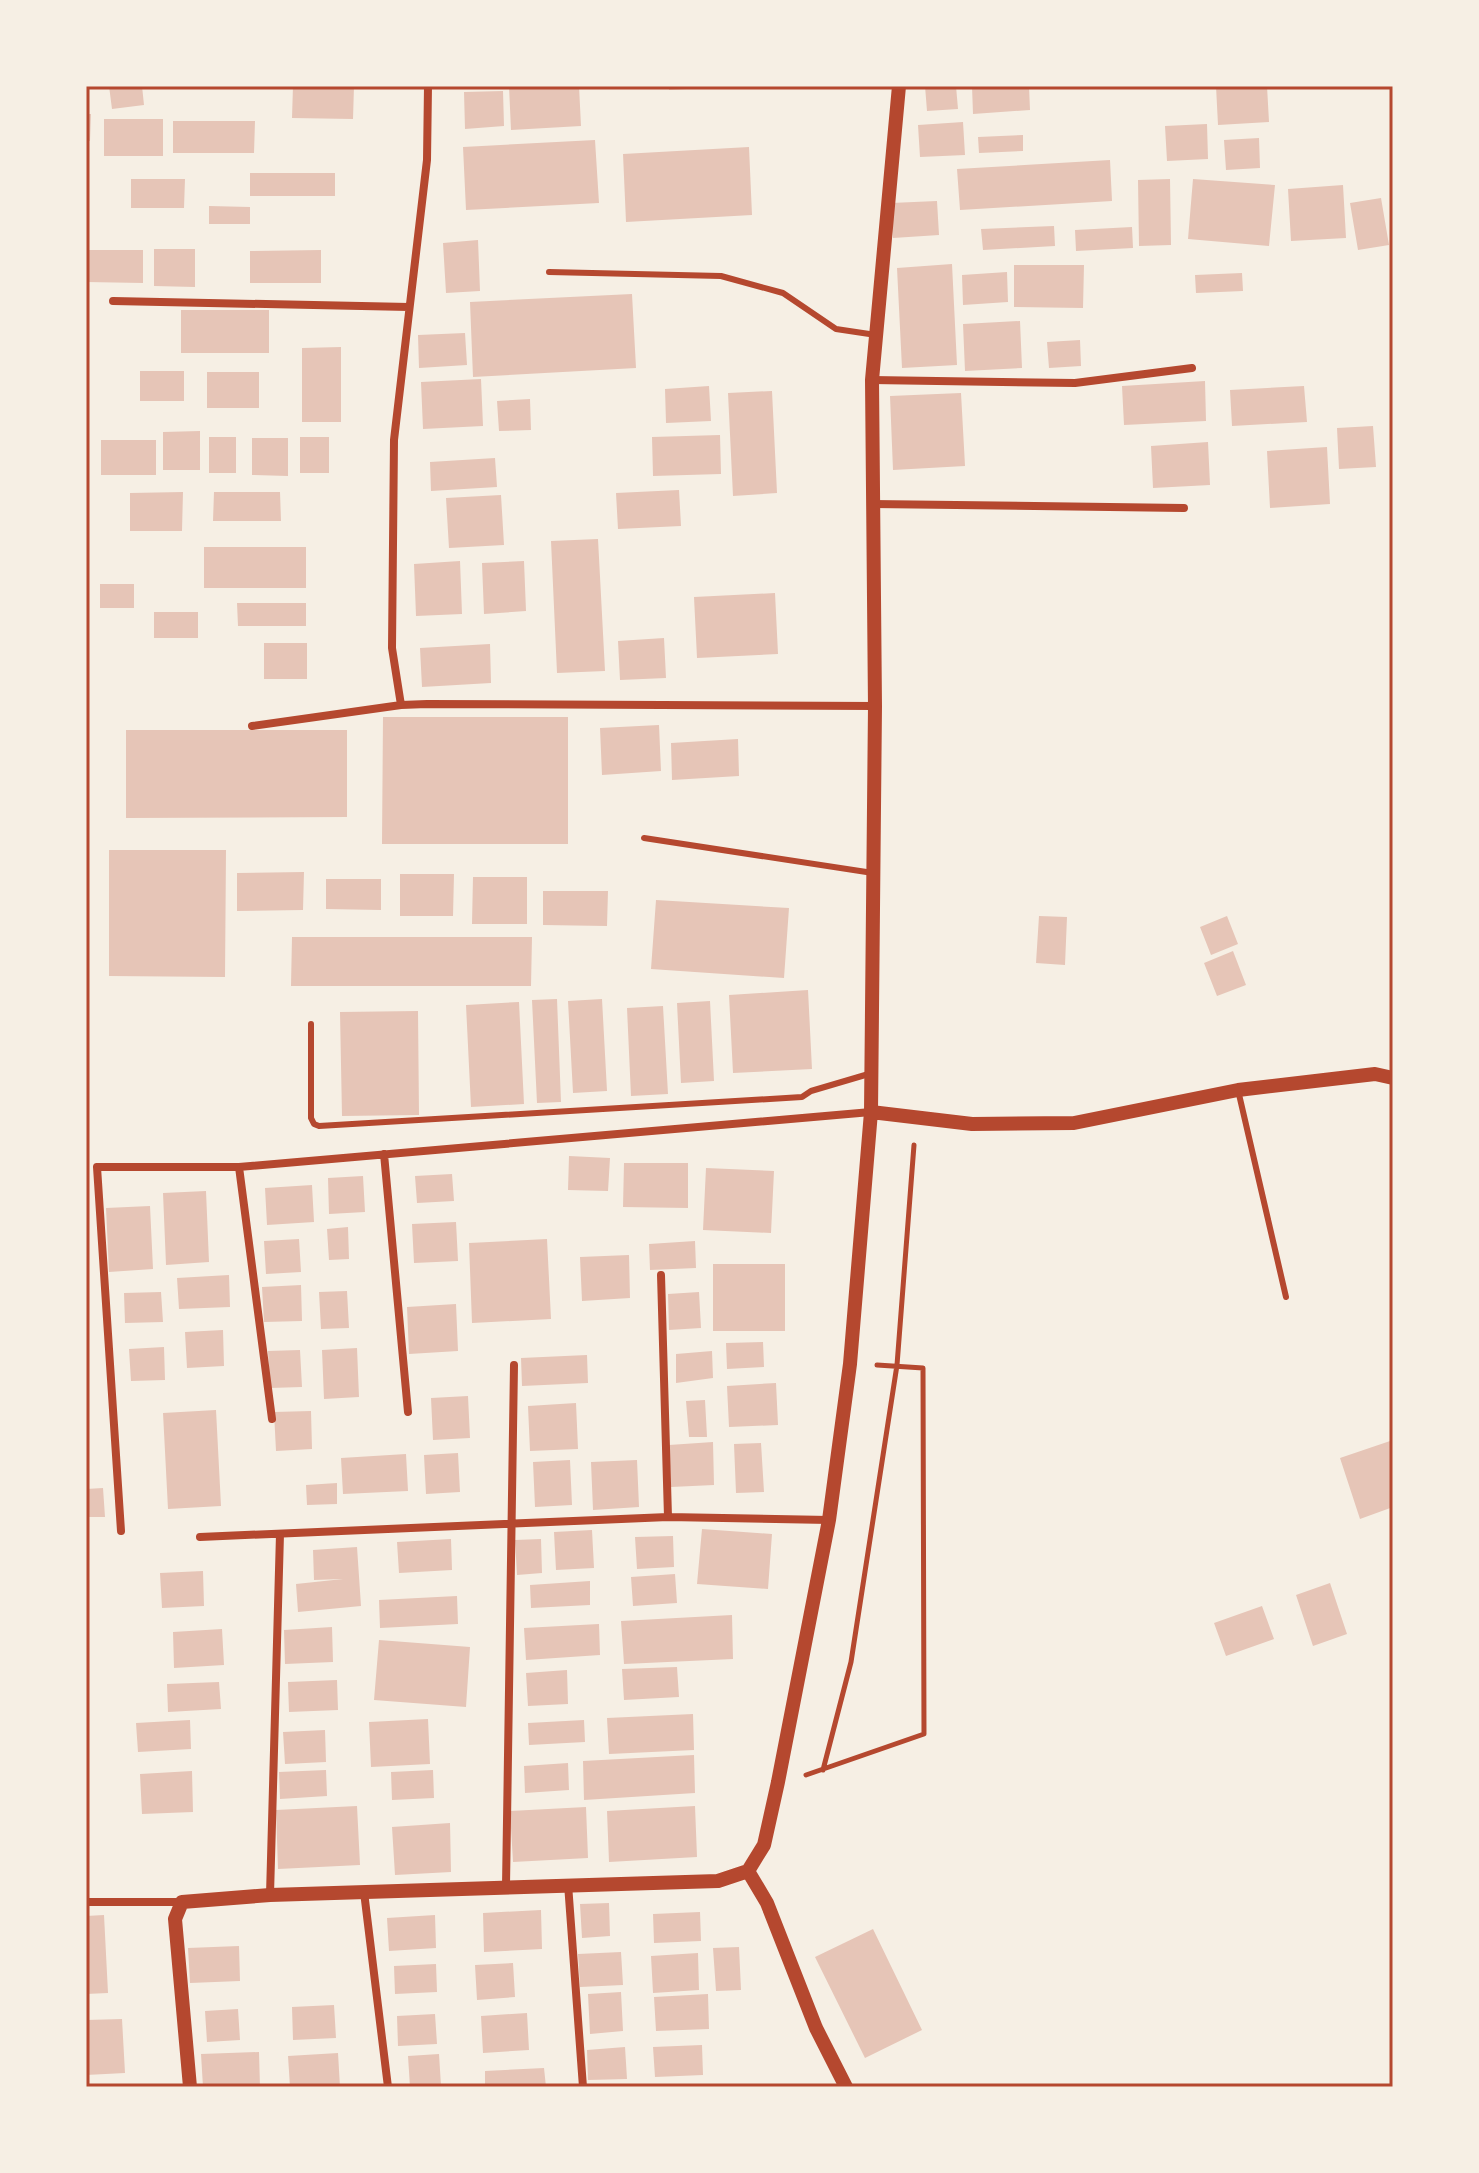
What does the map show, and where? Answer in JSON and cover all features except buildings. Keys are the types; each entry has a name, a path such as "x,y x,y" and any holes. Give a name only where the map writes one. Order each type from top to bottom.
{"street":[{"path":"401,705 392,648 394,440 427,160 428,86"},
{"path":"86,1902 182,1902 270,1895 568,1883 718,1881 748,1871 764,1845 829,1520 850,1364 871,1112 875,706 872,380 899,86"},
{"path":"113,301 409,307"},
{"path":"872,380 1075,383 1192,368"},
{"path":"872,504 1184,508"},
{"path":"252,726 401,705 875,706"},
{"path":"121,1531 97,1167 239,1167 871,1112 972,1124 1074,1123 1238,1090 1375,1074 1393,1078"},
{"path":"384,1154 408,1412"},
{"path":"239,1167 272,1419"},
{"path":"661,1275 668,1517"},
{"path":"506,1886 514,1365"},
{"path":"200,1537 668,1517 829,1520"},
{"path":"270,1895 280,1534"},
{"path":"748,1871 767,1903 816,2028 846,2087"},
{"path":"568,1883 583,2087"},
{"path":"364,1892 388,2087"},
{"path":"182,1902 175,1919 190,2087"}],"lane":[{"path":"549,272 721,276 783,293 836,329 877,336"},
{"path":"644,838 873,873"},
{"path":"311,1024 311,1118 319,1126 802,1097 811,1091 872,1073"},
{"path":"1238,1090 1286,1297"}],"path":[{"path":"823,1770 851,1662 897,1365 917,1116"},
{"path":"778,1782 823,1770 924,1734 923,1368 850,1364"}]}
